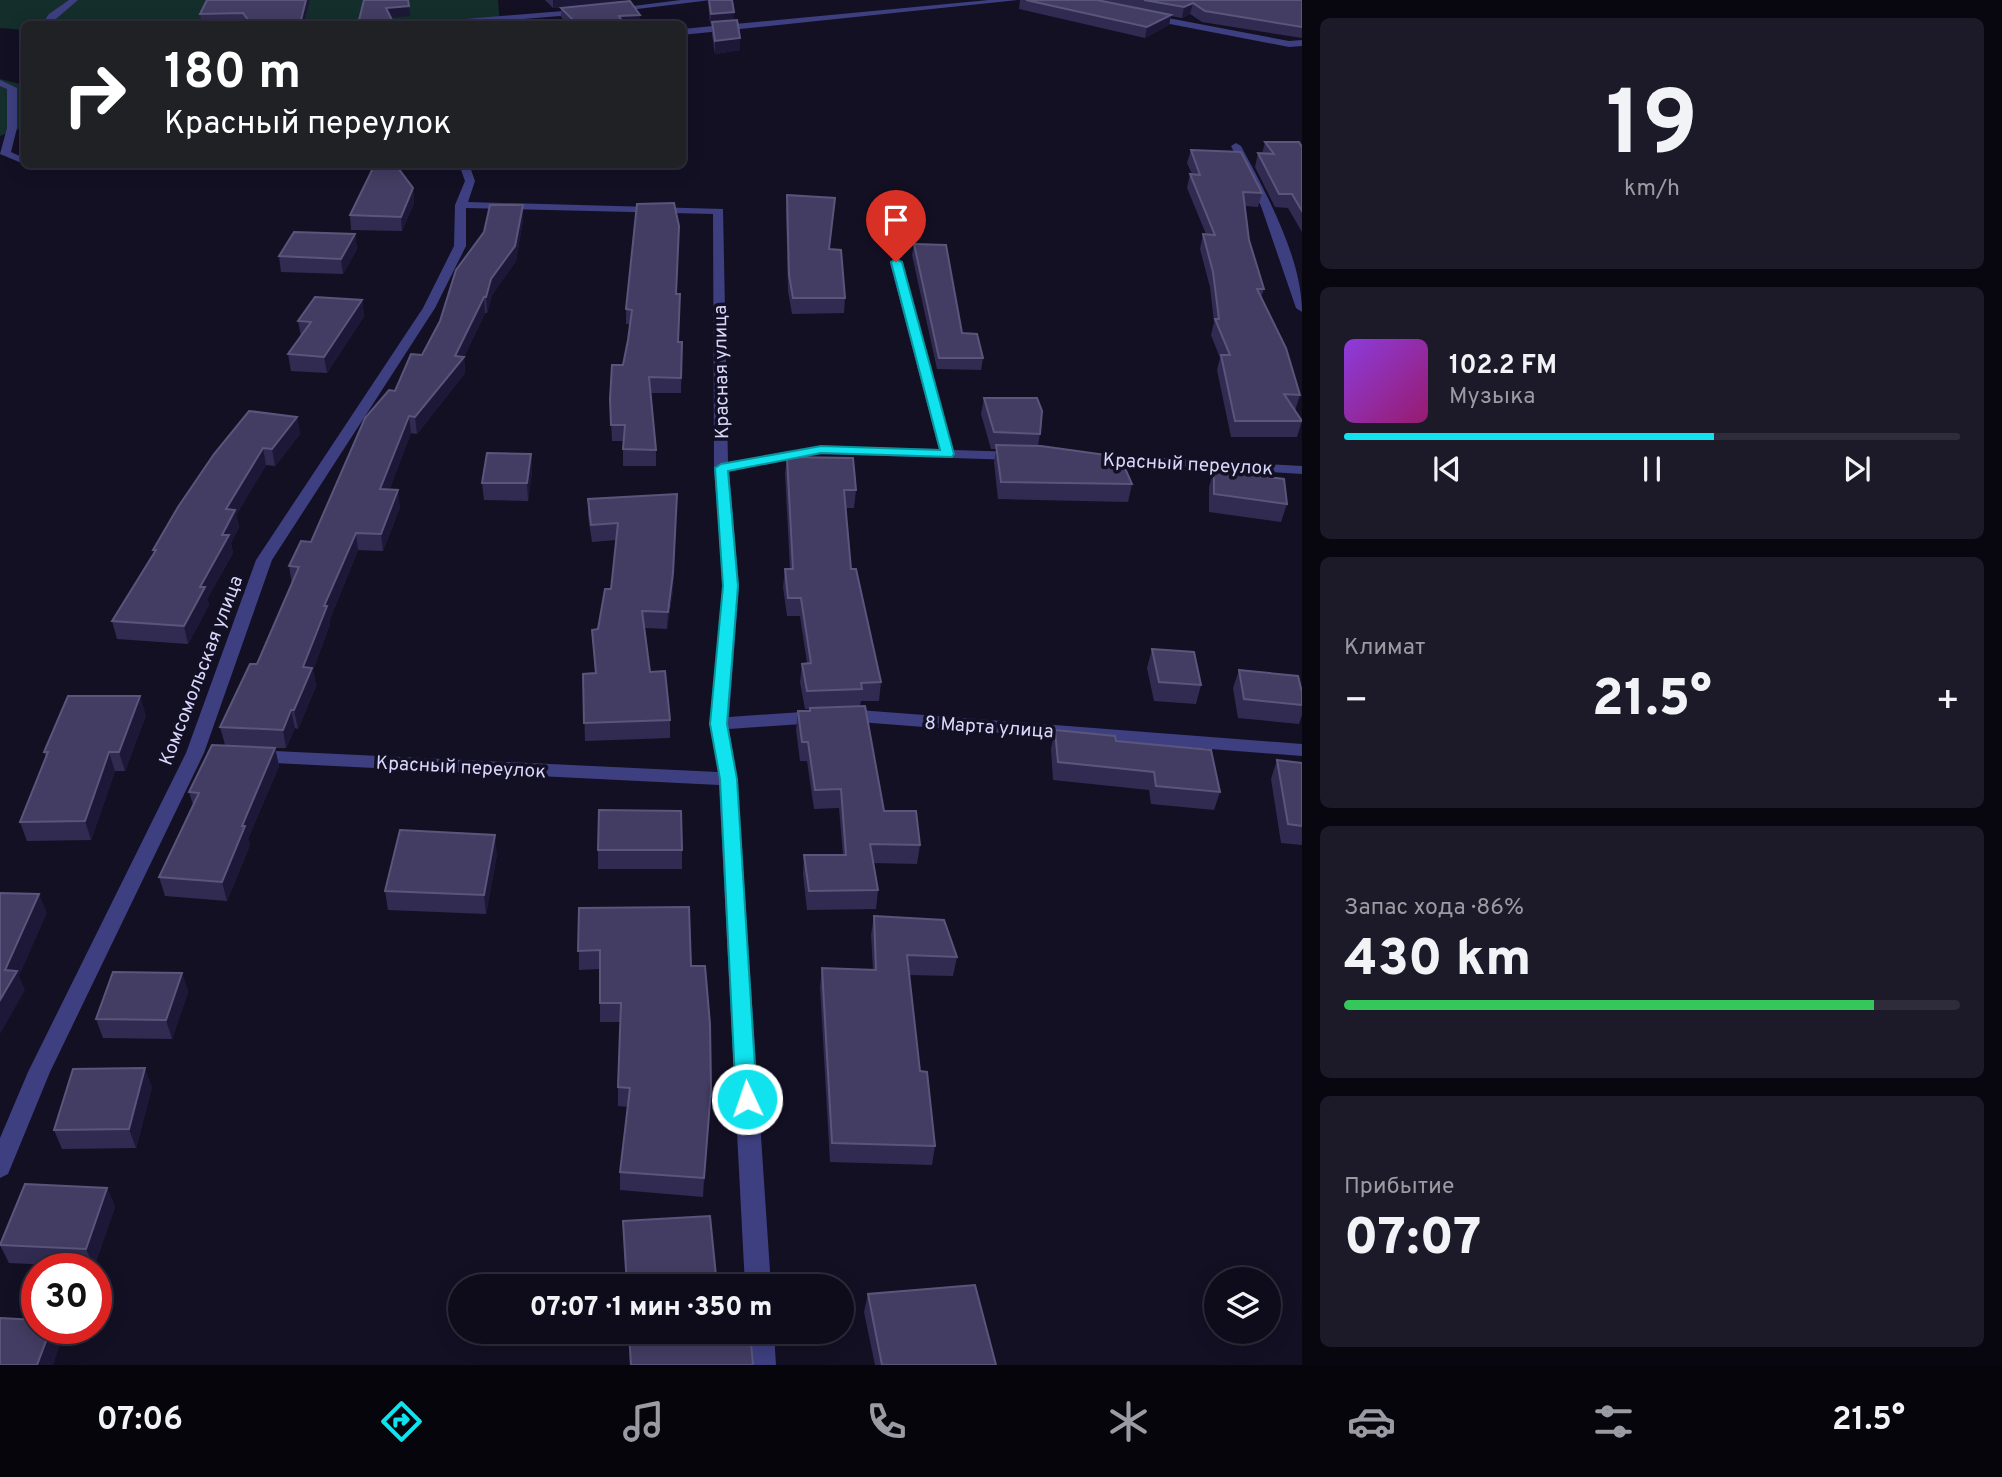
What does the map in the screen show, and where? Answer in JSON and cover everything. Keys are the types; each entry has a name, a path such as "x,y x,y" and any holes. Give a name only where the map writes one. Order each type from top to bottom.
{"street":[{"path":"49,21 74,0"},
{"path":"474,21 707,0"},
{"path":"686,32 867,10 1015,0"},
{"path":"1142,16 1289,44 1302,43"},
{"path":"0,83 12,88 12,128 5,154 21,161"},
{"path":"1236,146 1267,206 1302,308"},
{"name":"Комсомольская улица","path":"0,1167 40,1072 202,753 264,560 429,307 460,246 461,205 470,181 465,168"},
{"name":"Красная улица","path":"461,205 719,211 721,468 731,586 719,724 728,779 757,1274"},
{"path":"896,262 947,454"},
{"path":"721,468 821,450 1038,457"},
{"name":"Красный переулок","path":"1076,458 1302,470"},
{"name":"8 Марта улица","path":"719,724 846,715 1302,750"},
{"name":"Красный переулок","path":"236,755 728,779"},
{"path":"762,1344 763,1365"}],"green space":[{"path":"0,0 498,0 500,21 21,21 21,30 0,28"},
{"path":"0,79 21,84 21,128 0,136"}],"building":[{"path":"207,0 306,0 301,21 249,21 243,13 200,14"},
{"path":"364,0 408,0 409,6 386,8 392,21 359,21"},
{"path":"709,0 732,0 734,12 711,14"},
{"path":"1026,0 1097,0 1171,15 1147,27"},
{"path":"1144,0 1302,0 1302,27 1205,11 1193,3 1184,7"},
{"path":"630,1 640,15 619,16 622,21 574,21 561,8"},
{"path":"737,20 740,38 715,41 712,22"},
{"path":"1265,142 1299,142 1302,147 1302,211 1292,194 1279,194 1258,153 1274,154"},
{"path":"1191,150 1241,152 1262,193 1243,192 1249,240 1264,289 1257,289 1286,348 1300,395 1284,394 1302,421 1235,421 1221,355 1230,355 1215,319 1219,319 1213,272 1203,234 1215,235 1190,174 1200,175"},
{"path":"373,168 398,168 413,188 401,217 350,215"},
{"path":"787,195 835,198 829,249 841,250 845,298 793,298 789,275"},
{"path":"674,203 679,226 676,294 680,294 678,342 682,342 681,378 649,377 656,450 623,449 625,425 611,425 610,399 612,365 623,365 628,340 632,310 626,309 637,204"},
{"path":"490,205 523,205 515,246 491,279 486,297 455,356 464,357 415,417 409,416 380,489 398,490 381,534 356,533 324,606 327,606 303,667 312,668 294,710 291,710 283,730 220,727 250,664 257,664 299,567 289,566 301,541 311,542 365,418 389,390 395,391 411,354 422,355 440,321 456,270 484,232"},
{"path":"294,232 355,234 341,259 279,256"},
{"path":"914,244 946,245 962,333 977,334 983,358 939,358"},
{"path":"315,297 362,300 324,357 288,354 311,322 298,321"},
{"path":"984,398 1037,398 1042,411 1040,434 994,432"},
{"path":"249,411 297,417 272,449 263,448 226,509 235,510 222,535 229,535 200,587 205,587 184,626 112,621 156,550 153,550 178,507 214,454"},
{"path":"996,445 1041,446 1120,457 1132,484 1001,482"},
{"path":"487,453 531,454 527,483 482,483"},
{"path":"787,457 853,458 856,490 844,490 851,569 856,569 881,682 861,683 862,689 807,691 802,664 811,663 801,598 788,598 785,569 793,569"},
{"path":"1214,470 1284,479 1287,504 1214,494"},
{"path":"677,494 668,612 642,611 650,672 665,671 670,720 584,723 583,674 596,673 592,630 598,629 605,589 611,589 618,523 591,525 588,499"},
{"path":"1152,649 1194,652 1201,685 1159,682"},
{"path":"1239,670 1298,676 1302,705 1244,699"},
{"path":"68,696 140,696 119,752 109,752 85,821 20,822 48,752 44,752"},
{"path":"865,706 884,811 916,811 920,845 870,844 878,890 809,891 804,855 846,855 841,789 815,790 808,742 802,742 798,711"},
{"path":"1055,730 1115,736 1116,741 1211,750 1220,792 1156,786 1154,772 1058,762"},
{"path":"212,745 275,748 222,882 159,877 199,793 189,792"},
{"path":"1277,760 1302,763 1302,826 1288,824"},
{"path":"599,810 681,811 682,850 598,850"},
{"path":"400,830 495,835 484,895 385,891"},
{"path":"0,893 39,894 5,970 17,971 0,1000"},
{"path":"689,907 691,966 705,966 710,1024 711,1089 704,1178 620,1172 630,1088 618,1087 621,1003 600,1003 600,950 578,951 579,908"},
{"path":"874,916 944,920 957,957 907,955 920,1071 927,1072 935,1146 832,1143 822,968 876,970"},
{"path":"113,972 182,973 166,1020 96,1019"},
{"path":"145,1068 129,1129 54,1130 73,1069"},
{"path":"25,1184 107,1188 86,1249 0,1245"},
{"path":"710,1216 716,1274 626,1274 623,1221"},
{"path":"975,1285 996,1365 882,1365 868,1294"},
{"path":"0,1318 21,1319 21,1344 45,1344 37,1365 0,1365"},
{"path":"630,1344 751,1344 753,1365 631,1365"}],"route":[{"path":"747,1099 728,779 719,724 731,586 721,468 821,450 947,454 896,262"}]}
